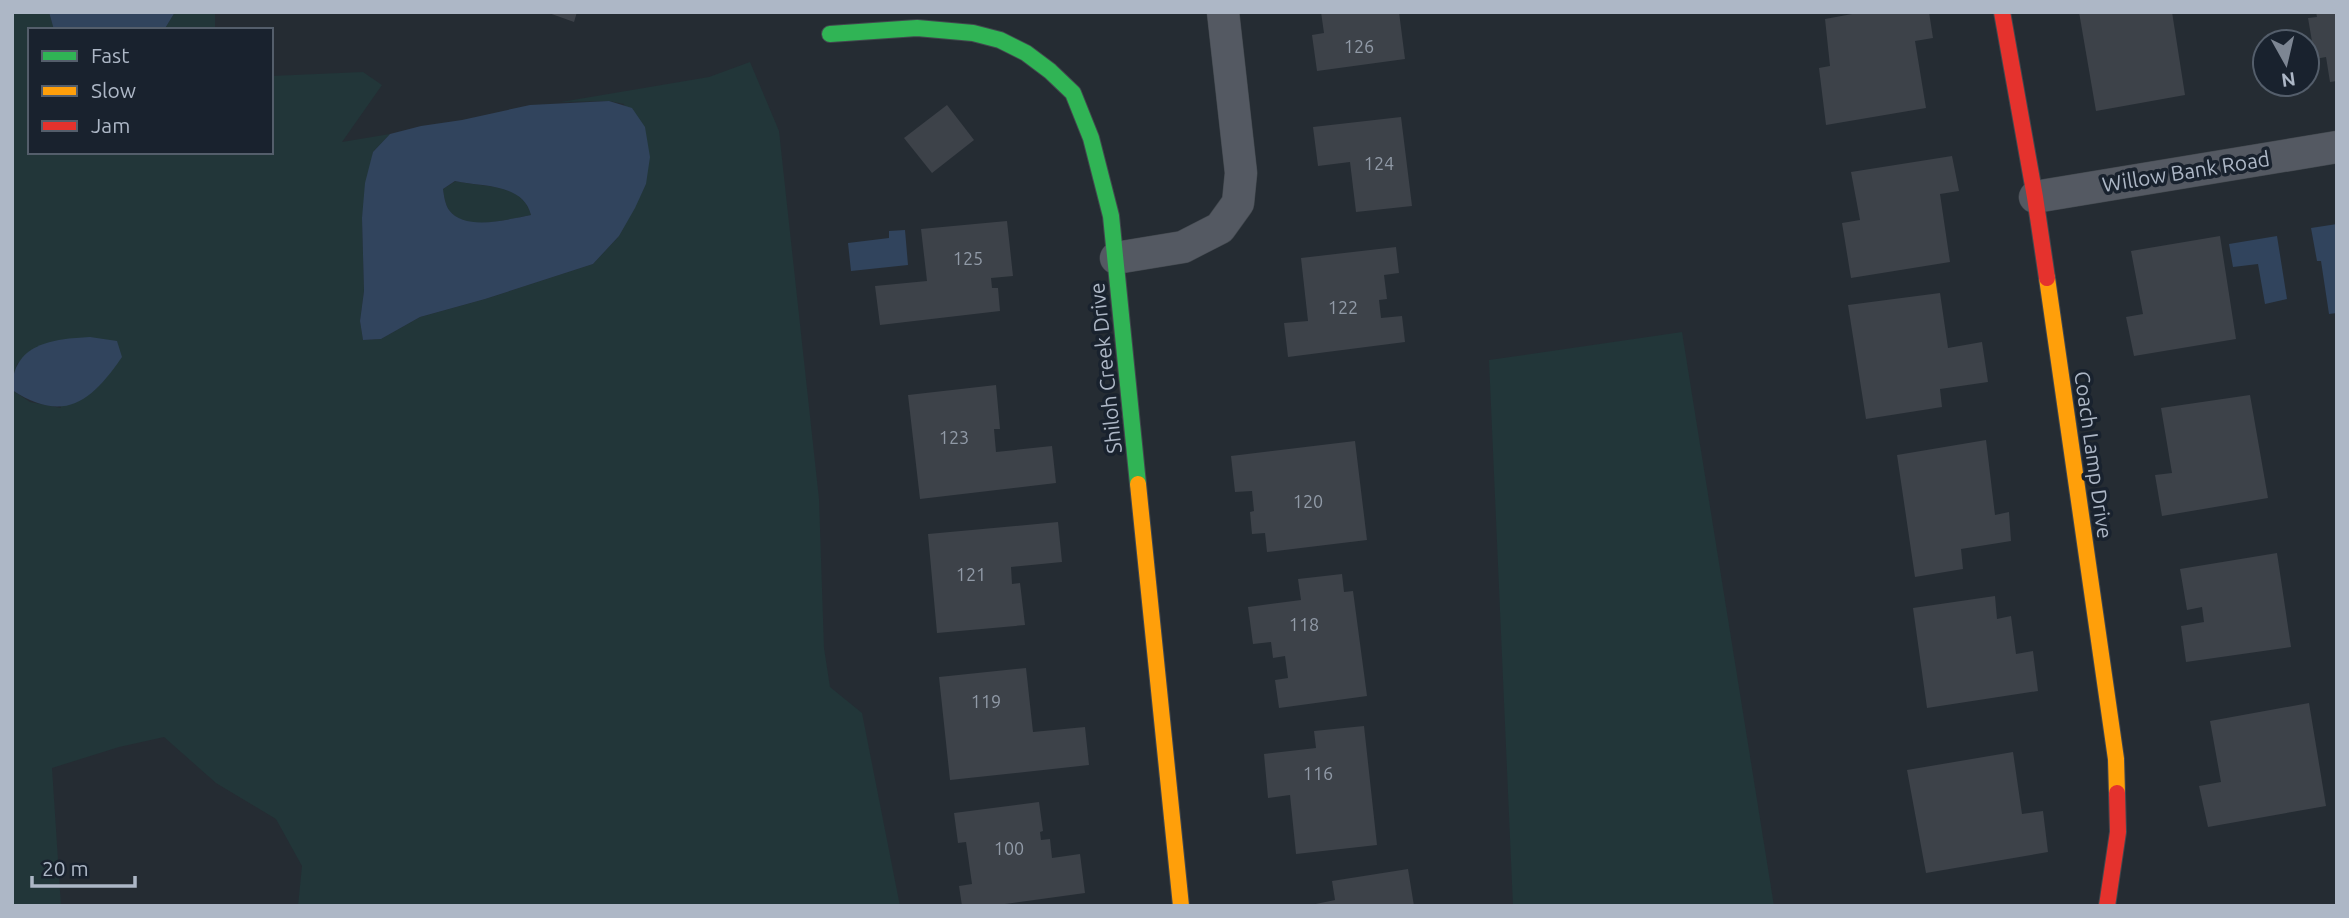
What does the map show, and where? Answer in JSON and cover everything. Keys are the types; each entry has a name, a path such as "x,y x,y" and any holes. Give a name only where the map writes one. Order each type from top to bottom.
{"street":[{"path":"1116,258 1183,247 1220,228 1238,203 1241,173 1223,12"},
{"name":"Coach Lamp Drive","path":"2002,12 2035,197 2116,759 2118,832 2107,906"},
{"name":"Shiloh Creek Drive","path":"830,34 932,27 988,35 1032,55 1072,91 1091,139 1111,216 1181,906"},
{"name":"Willow Bank Road","path":"2035,197 2337,147"}],"green space":[{"path":"12,12 49,12 53,28 28,28 28,154 273,154 273,76 363,72 382,85 342,142 390,134 373,152 362,218 364,291 360,321 363,340 381,339 420,317 593,264 619,236 646,184 624,104 609,101 561,102 709,77 750,62 779,131 819,499 824,648 830,687 862,713 900,906 298,906 302,866 276,819 216,783 164,737 119,747 52,768 61,906 12,906 12,390 30,402 61,408 33,349 17,364 12,381"},
{"path":"175,12 215,12 215,28 165,28"},
{"path":"456,181 510,192 526,204 531,215 488,223 476,223 456,217 448,208 443,189"},
{"path":"1682,332 1774,906 1513,906 1489,360"}],"water":[{"path":"49,12 175,12 165,28 53,28"},
{"path":"609,101 632,108 645,127 650,157 646,184 619,236 593,264 420,317 381,339 363,340 360,321 364,291 362,218 365,183 373,152 390,134 530,105","holes":["455,181 511,192 527,205 531,215 488,222 465,221 456,217 448,208 443,189"]},
{"path":"2337,224 2337,313 2329,314 2321,261 2317,261 2311,228"},
{"path":"905,230 908,265 851,271 848,243 889,238 889,231"},
{"path":"2277,236 2287,299 2265,304 2258,264 2233,267 2229,244"},
{"path":"90,337 117,341 122,357 111,373 87,396 75,403 47,406 12,390 14,374 27,353 49,342"}],"building":[{"path":"546,12 577,12 574,22"},
{"path":"1321,12 1399,12 1405,59 1317,71 1312,35 1324,33"},
{"path":"1863,12 1929,12 1933,38 1915,41 1926,108 1826,125 1819,68 1830,66 1825,19"},
{"path":"2079,12 2172,12 2185,95 2096,111"},
{"path":"2316,12 2337,12 2337,81 2330,82 2326,57 2321,58 2321,28 2310,28 2308,18 2317,17"},
{"path":"947,105 974,140 932,173 904,138"},
{"path":"1401,117 1412,206 1356,212 1350,162 1318,166 1313,127"},
{"path":"1952,156 1959,191 1940,194 1950,262 1851,278 1842,223 1860,220 1851,172"},
{"path":"1007,221 1013,276 991,278 992,288 998,288 1000,311 880,325 875,286 927,281 921,229"},
{"path":"2220,236 2236,339 2134,356 2126,317 2143,314 2131,251"},
{"path":"1396,247 1399,273 1384,275 1387,299 1379,300 1381,318 1402,316 1405,342 1288,357 1284,323 1308,321 1301,258"},
{"path":"1940,293 1948,348 1982,342 1988,382 1940,389 1942,407 1866,419 1848,305"},
{"path":"996,385 1000,429 994,429 996,452 1052,446 1056,483 920,499 908,395"},
{"path":"2250,395 2268,498 2162,516 2155,475 2172,473 2161,408"},
{"path":"1986,440 1995,515 2009,512 2011,541 1961,549 1963,569 1915,577 1897,455"},
{"path":"1355,441 1367,540 1267,552 1265,533 1252,534 1252,491 1235,492 1231,456"},
{"path":"1058,522 1062,562 1011,567 1012,584 1020,583 1025,625 937,633 928,534"},
{"path":"2277,553 2291,647 2186,662 2181,626 2204,622 2202,607 2187,610 2180,569"},
{"path":"1342,574 1344,592 1353,591 1367,696 1279,708 1275,680 1288,678 1285,656 1273,658 1271,642 1253,644 1248,607 1301,600 1298,579"},
{"path":"1995,596 1997,619 2011,616 2016,654 2033,651 2038,691 1927,708 1913,608"},
{"path":"1026,668 1033,732 1085,727 1089,765 950,780 939,677"},
{"path":"2309,703 2326,806 2208,827 2199,786 2221,782 2210,721"},
{"path":"1364,726 1377,845 1296,854 1290,795 1268,798 1264,754 1316,748 1314,731"},
{"path":"2013,752 2022,814 2043,811 2048,852 1926,873 1907,770"},
{"path":"1039,802 1043,831 1040,832 1041,840 1050,839 1052,858 1080,854 1085,893 990,906 962,906 959,886 972,884 966,842 958,843 954,813"},
{"path":"1408,869 1414,906 1306,906 1335,900 1332,881"}],"traffic: fast":[{"path":"830,34 917,28 973,33 1000,40 1026,53 1073,93 1091,138 1111,216 1138,484"}],"traffic: slow":[{"path":"2047,278 2116,759 2117,793"},
{"path":"1138,484 1181,906"}],"traffic: jam":[{"path":"2002,12 2047,278"},
{"path":"2107,906 2118,832 2117,793"}]}
